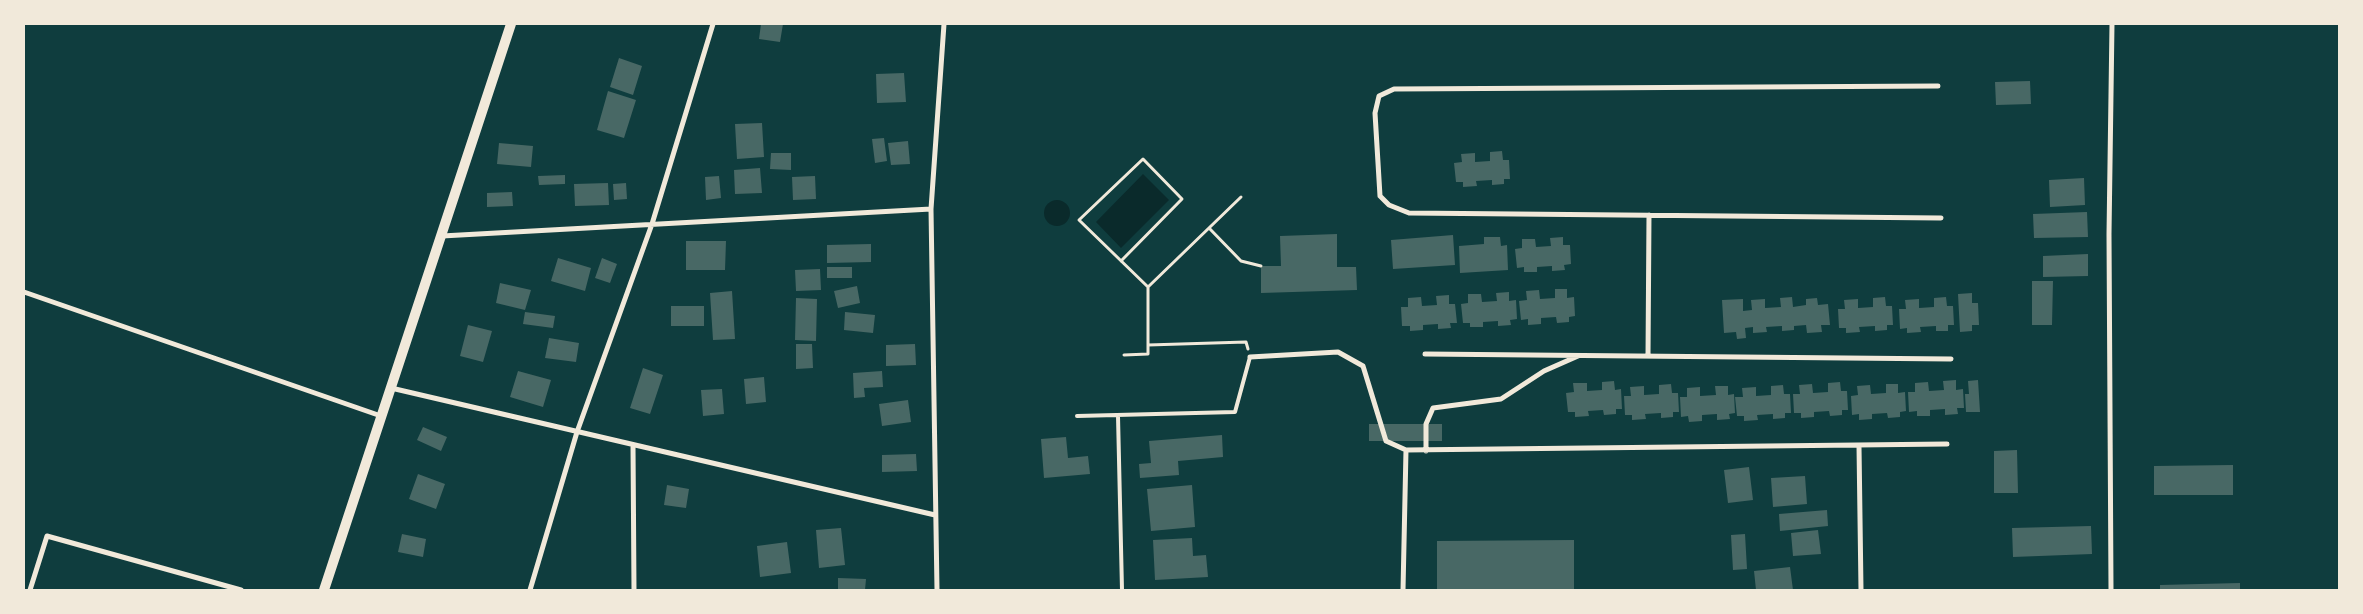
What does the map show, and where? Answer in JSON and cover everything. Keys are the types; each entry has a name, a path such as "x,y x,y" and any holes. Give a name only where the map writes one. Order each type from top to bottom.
{"main road":[{"path":"324,590 511,24"}],"street":[{"path":"530,590 577,432 652,224 713,24"},
{"path":"937,590 930,209 944,24"},
{"path":"2111,590 2109,234 2112,24"},
{"path":"1938,86 1394,89 1379,96 1375,113 1380,196 1389,205 1409,213 1942,218"},
{"path":"441,236 930,209"},
{"path":"1648,356 1650,215"},
{"path":"24,292 381,416"},
{"path":"1250,357 1338,352 1364,366 1386,441 1406,450 1947,444"},
{"path":"1424,354 1951,358"},
{"path":"1426,450 1426,424 1433,408 1501,399 1544,371 1581,355"},
{"path":"391,388 936,515"},
{"path":"633,445 634,590"},
{"path":"1859,446 1861,590"},
{"path":"1403,590 1406,450"},
{"path":"30,590 47,536 241,590"}],"lane":[{"path":"1077,416 1236,412 1250,357"},
{"path":"1118,416 1122,590"}],"path":[{"path":"1121,261 1182,199 1143,159 1079,220 1121,261 1148,287"},
{"path":"1124,355 1148,354 1148,287 1241,197"},
{"path":"1209,228 1241,261 1261,266"},
{"path":"1148,345 1246,342 1250,357"}],"water":[{"path":"1143,174 1169,200 1121,248 1096,222"},
{"path":"1057,200 1066,204 1070,213 1066,222 1057,226 1048,222 1044,213 1048,204"}],"building":[{"path":"761,24 783,24 780,42 759,39"},
{"path":"619,58 642,66 633,95 610,87"},
{"path":"904,73 906,102 877,103 876,74"},
{"path":"2030,81 2031,104 1996,105 1995,82"},
{"path":"608,91 636,100 624,138 597,130"},
{"path":"762,123 764,157 737,159 735,124"},
{"path":"884,138 887,161 875,163 872,139"},
{"path":"908,141 910,164 891,165 888,143"},
{"path":"499,143 533,146 531,167 497,164"},
{"path":"1502,151 1503,160 1509,160 1510,179 1504,179 1504,184 1492,185 1492,180 1476,181 1477,186 1463,187 1463,182 1456,182 1454,163 1462,162 1461,154 1475,153 1475,162 1490,161 1490,152"},
{"path":"771,153 791,153 791,170 770,169"},
{"path":"760,168 762,193 735,194 734,170"},
{"path":"565,175 565,184 539,185 538,176"},
{"path":"719,176 721,198 706,200 705,177"},
{"path":"815,176 816,199 793,200 792,177"},
{"path":"2084,178 2085,205 2050,207 2049,180"},
{"path":"608,183 609,205 575,206 574,184"},
{"path":"626,183 627,199 614,200 613,184"},
{"path":"512,192 513,206 487,207 487,193"},
{"path":"2087,212 2088,237 2034,238 2033,214"},
{"path":"1337,234 1337,267 1356,267 1357,290 1261,293 1261,266 1281,266 1280,236"},
{"path":"1453,235 1455,265 1393,269 1391,240"},
{"path":"1484,237 1500,237 1501,246 1507,245 1508,270 1460,273 1459,246 1484,244"},
{"path":"1563,237 1563,245 1570,245 1571,264 1564,265 1565,270 1552,271 1552,266 1537,267 1537,272 1524,272 1524,267 1517,268 1515,249 1522,248 1522,239 1535,239 1536,247 1551,246 1550,238"},
{"path":"686,241 726,241 725,270 686,270"},
{"path":"871,244 871,262 827,263 827,245"},
{"path":"2088,254 2088,276 2043,277 2043,256"},
{"path":"558,258 591,268 585,291 551,281"},
{"path":"602,258 617,264 610,283 595,278"},
{"path":"827,267 852,267 852,278 827,278"},
{"path":"820,269 821,290 796,291 795,270"},
{"path":"2032,281 2053,281 2052,325 2032,325"},
{"path":"500,283 531,290 525,310 496,303"},
{"path":"857,286 860,303 838,308 834,291"},
{"path":"1555,289 1567,289 1567,298 1574,297 1575,316 1569,317 1569,322 1557,323 1556,317 1541,318 1541,324 1528,325 1528,319 1521,320 1519,301 1527,300 1526,291 1539,290 1540,299 1555,298"},
{"path":"732,291 735,339 713,340 710,293"},
{"path":"1509,292 1509,301 1516,300 1517,319 1510,320 1511,325 1498,326 1498,321 1483,322 1483,327 1470,327 1470,323 1463,323 1461,304 1468,303 1468,294 1481,294 1482,302 1497,301 1496,293"},
{"path":"1972,293 1972,303 1978,303 1979,325 1972,325 1972,331 1960,332 1958,294"},
{"path":"1449,295 1449,304 1455,304 1457,323 1450,323 1451,328 1438,329 1438,324 1423,325 1423,330 1410,331 1410,326 1402,326 1401,307 1408,307 1408,298 1421,297 1422,306 1437,305 1436,296"},
{"path":"1792,297 1793,307 1806,305 1806,299 1817,298 1818,305 1828,304 1830,325 1821,325 1822,332 1807,333 1806,325 1794,326 1794,330 1782,331 1782,326 1766,327 1767,332 1753,333 1753,327 1745,328 1746,338 1737,339 1736,332 1724,333 1722,300 1743,299 1743,311 1752,310 1751,300 1765,299 1765,308 1781,307 1780,298"},
{"path":"1885,297 1886,306 1892,306 1893,325 1887,325 1887,330 1875,331 1875,326 1859,327 1860,332 1846,333 1846,328 1839,328 1838,309 1845,309 1844,300 1858,299 1858,308 1873,307 1873,298"},
{"path":"1946,297 1947,306 1953,306 1954,325 1948,325 1948,331 1936,331 1936,326 1920,327 1921,332 1907,333 1907,328 1900,329 1899,309 1906,309 1905,300 1919,299 1919,308 1934,307 1934,298"},
{"path":"796,298 817,299 816,341 795,340"},
{"path":"671,306 704,306 704,326 671,326"},
{"path":"525,312 555,316 553,328 523,324"},
{"path":"845,312 875,315 873,333 844,330"},
{"path":"468,325 492,331 483,362 460,356"},
{"path":"549,338 579,343 576,362 545,358"},
{"path":"796,344 812,344 813,368 796,369"},
{"path":"915,344 916,365 886,366 886,345"},
{"path":"643,368 663,375 650,414 630,408"},
{"path":"518,371 551,380 543,407 510,397"},
{"path":"882,371 883,387 864,388 865,397 854,398 853,373"},
{"path":"764,377 766,402 746,404 744,379"},
{"path":"1956,380 1956,390 1963,389 1964,408 1957,408 1958,414 1945,415 1945,409 1930,410 1930,416 1917,416 1917,411 1909,412 1908,392 1915,392 1915,383 1928,382 1929,391 1944,390 1943,381"},
{"path":"1978,380 1980,412 1966,412 1965,394 1969,394 1968,381"},
{"path":"1614,381 1615,390 1621,389 1622,409 1616,409 1616,414 1604,415 1603,410 1588,411 1589,416 1575,417 1575,412 1568,412 1566,393 1574,392 1573,383 1587,383 1587,391 1602,390 1602,382"},
{"path":"1840,382 1841,391 1847,391 1848,410 1842,410 1842,415 1830,416 1829,411 1814,412 1814,417 1801,418 1801,413 1794,413 1793,394 1800,394 1799,385 1812,384 1813,393 1828,392 1828,383"},
{"path":"1671,384 1672,393 1678,393 1679,412 1673,412 1673,417 1661,418 1661,413 1645,414 1646,419 1632,420 1632,415 1625,415 1624,396 1631,396 1630,387 1644,386 1644,395 1659,394 1659,385"},
{"path":"1886,384 1898,384 1898,393 1905,392 1906,411 1900,412 1900,417 1888,418 1887,413 1872,414 1872,419 1859,420 1859,414 1852,415 1851,396 1858,395 1857,386 1870,385 1871,394 1886,393"},
{"path":"1783,385 1784,394 1790,394 1791,413 1785,413 1785,418 1773,419 1773,414 1757,415 1758,420 1744,421 1744,416 1737,416 1735,397 1743,397 1742,388 1756,387 1756,396 1771,395 1771,386"},
{"path":"1715,386 1728,386 1728,395 1734,394 1735,413 1729,414 1730,419 1717,420 1717,414 1702,415 1702,421 1689,422 1688,416 1681,417 1680,397 1687,397 1687,388 1700,387 1700,396 1716,395"},
{"path":"722,389 724,414 703,416 701,390"},
{"path":"908,400 911,422 882,426 879,404"},
{"path":"1369,424 1442,424 1442,441 1369,441"},
{"path":"423,427 447,437 441,451 417,440"},
{"path":"1222,435 1223,457 1178,461 1179,475 1140,478 1139,464 1151,463 1149,441"},
{"path":"1066,437 1068,458 1088,456 1090,474 1044,478 1041,439"},
{"path":"2017,450 2018,493 1994,493 1994,451"},
{"path":"916,454 917,471 882,472 882,455"},
{"path":"2233,465 2233,495 2154,495 2154,466"},
{"path":"1749,467 1753,500 1728,503 1724,470"},
{"path":"418,474 445,484 436,509 409,499"},
{"path":"1805,476 1807,504 1773,507 1771,478"},
{"path":"667,485 689,489 686,508 664,505"},
{"path":"1192,485 1195,527 1151,531 1147,489"},
{"path":"1827,510 1828,526 1780,531 1779,514"},
{"path":"2091,526 2092,554 2013,557 2012,528"},
{"path":"841,528 845,565 819,568 816,530"},
{"path":"1818,530 1821,554 1793,556 1791,533"},
{"path":"402,534 426,539 423,557 398,552"},
{"path":"1745,534 1747,569 1733,570 1731,535"},
{"path":"1192,538 1193,556 1206,555 1208,577 1155,580 1153,540"},
{"path":"1574,540 1574,590 1437,590 1437,541"},
{"path":"787,542 791,573 760,577 757,546"},
{"path":"1790,567 1793,590 1756,590 1754,571"},
{"path":"838,578 866,579 865,590 838,590"},
{"path":"2240,583 2240,590 2160,590 2160,585"}]}
